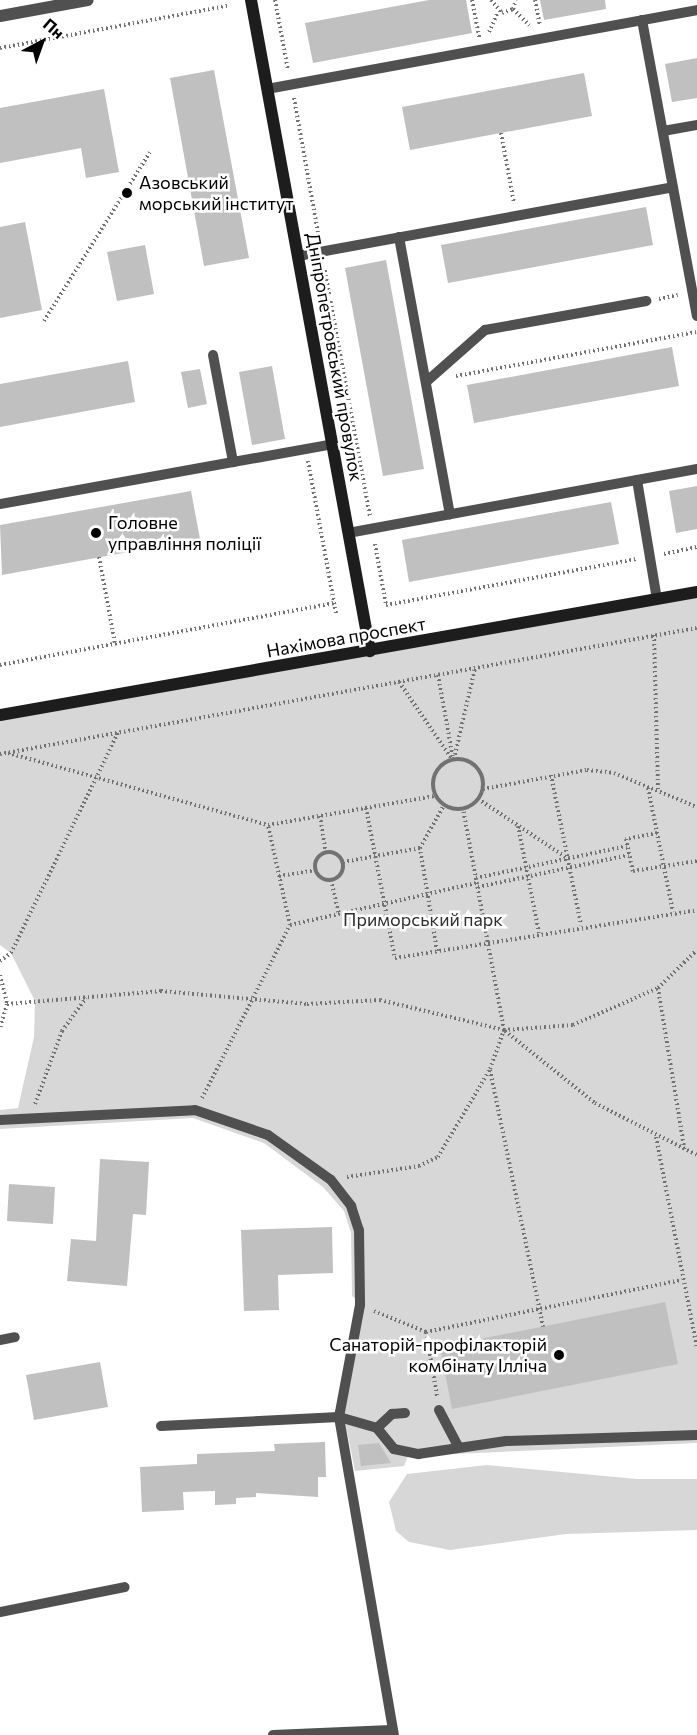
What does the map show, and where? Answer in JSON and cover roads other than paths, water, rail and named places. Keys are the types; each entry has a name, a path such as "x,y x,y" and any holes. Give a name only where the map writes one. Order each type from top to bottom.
{"main road":[{"name":"Дніпропетровський провулок","path":"251,0 370,651"},
{"name":"Нахімова проспект","path":"0,715 697,592"}],"street":[{"path":"0,16 88,0"}],"lane":[{"path":"267,89 697,10"},
{"path":"642,20 697,316"},
{"path":"663,131 697,125"},
{"path":"298,256 673,188"},
{"path":"399,237 450,514"},
{"path":"426,381 485,330 646,301"},
{"path":"213,356 233,462"},
{"path":"0,504 332,444"},
{"path":"348,533 697,469"},
{"path":"637,480 657,599"},
{"path":"0,1120 195,1110 268,1136 331,1180 351,1206 359,1230 360,1305 339,1417 392,1732 273,1735"},
{"path":"0,1340 15,1337"},
{"path":"440,1410 458,1446"},
{"path":"377,1428 392,1414 405,1413"},
{"path":"161,1426 339,1417 377,1428 401,1451 418,1454 458,1446 697,1436"},
{"path":"0,1612 125,1587"}],"place":[{"name":"Азовський морський інститут","path":"127,193"},
{"name":"Головне управління поліції","path":"96,533"},
{"name":"Санаторій-профілакторій комбінату Ілліча","path":"559,1355"}],"park label":[{"name":"Приморський парк","path":"423,919"}]}
